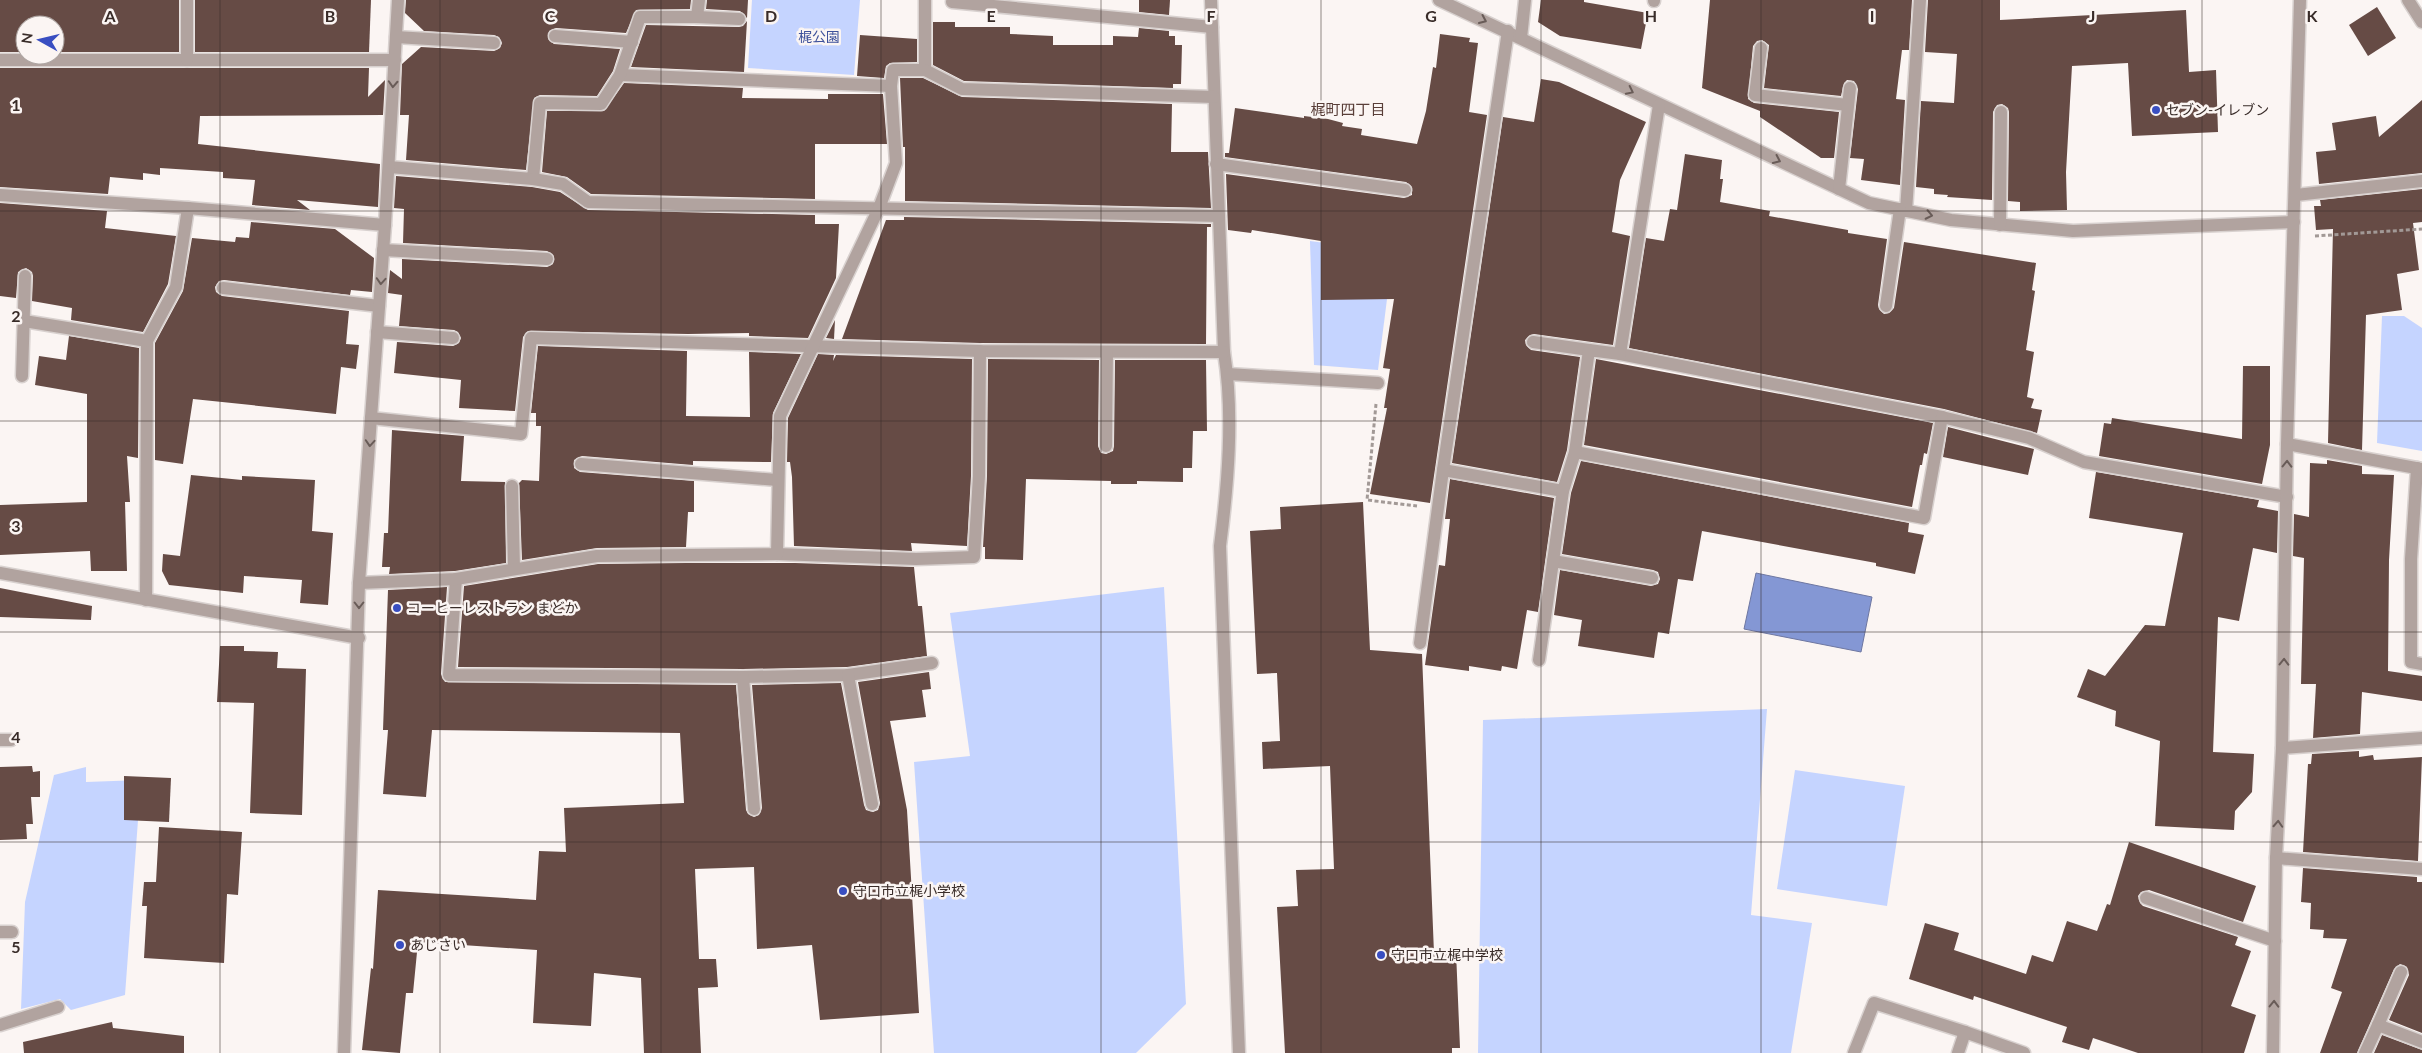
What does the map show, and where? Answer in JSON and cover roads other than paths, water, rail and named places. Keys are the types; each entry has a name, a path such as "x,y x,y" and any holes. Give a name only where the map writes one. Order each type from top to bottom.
{"street":[{"path":"187,60 188,0"},
{"path":"344,1053 359,638 359,583 385,225 398,0"},
{"path":"697,16 699,0"},
{"path":"924,0 925,70"},
{"path":"1211,0 1224,352 1228,374 1227,490 1220,546 1239,1053"},
{"path":"1439,0 1869,203 1951,220 2073,231 2294,222"},
{"path":"1520,38 1525,0"},
{"path":"1886,306 1903,210 1920,0"},
{"path":"2273,1053 2276,858 2282,748 2287,444 2296,195 2300,0"},
{"path":"2408,0 2422,22"},
{"path":"952,2 1036,6 1212,27"},
{"path":"533,179 540,103 601,104 620,75 640,17 697,16 739,19"},
{"path":"1420,643 1437,508 1508,31"},
{"path":"396,36 494,43"},
{"path":"555,36 632,42"},
{"path":"1762,48 1755,95 1848,105"},
{"path":"0,60 395,60"},
{"path":"777,554 777,480 780,416 879,208 896,163 891,86 893,70 925,70 962,89 1214,97"},
{"path":"620,75 891,86"},
{"path":"1839,189 1850,88"},
{"path":"1620,354 1659,105"},
{"path":"2000,225 2001,112"},
{"path":"1216,164 1405,190"},
{"path":"388,167 533,179 563,184 588,202 1219,216"},
{"path":"2296,195 2422,181"},
{"path":"0,195 188,208 385,225"},
{"path":"146,600 147,341 176,287 188,208"},
{"path":"383,250 547,259"},
{"path":"22,376 25,276"},
{"path":"223,288 379,306"},
{"path":"24,320 147,341"},
{"path":"377,332 453,338"},
{"path":"371,418 521,434 531,338 980,352 1224,352"},
{"path":"1533,342 1620,354 1942,417 2029,438 2084,462 2286,497"},
{"path":"1539,660 1563,491 1575,452 1589,350"},
{"path":"359,583 456,579 514,568 597,556 777,554 916,559 974,557 979,476 980,352"},
{"path":"1106,446 1107,352"},
{"path":"1228,374 1378,383"},
{"path":"1575,452 1924,518 1942,417"},
{"path":"2287,444 2420,469 2411,559 2411,662 2422,664"},
{"path":"581,464 777,480"},
{"path":"1443,470 1563,491"},
{"path":"512,486 514,568"},
{"path":"1553,561 1652,578"},
{"path":"0,573 359,638"},
{"path":"456,579 449,675 743,677 848,674 932,663"},
{"path":"848,674 872,804"},
{"path":"743,677 754,809"},
{"path":"2282,748 2422,738"},
{"path":"2276,858 2422,869"},
{"path":"2146,898 2275,941"},
{"path":"2366,1053 2401,972"},
{"path":"1854,1053 1874,1003 2024,1053"},
{"path":"0,1025 58,1007"},
{"path":"2378,1025 2422,1042"},
{"path":"1958,1053 1965,1032"}],"place":[{"name":"セブン-イレブン","path":"2156,110"},
{"name":"コーヒーレストラン まどか","path":"397,608"},
{"name":"守口市立梶小学校","path":"843,891"},
{"name":"あじさい","path":"400,945"},
{"name":"守口市立梶中学校","path":"1381,955"}],"district":[{"name":"梶町四丁目","path":"1348,110"}],"park label":[{"name":"梶公園","path":"819,37"}]}
